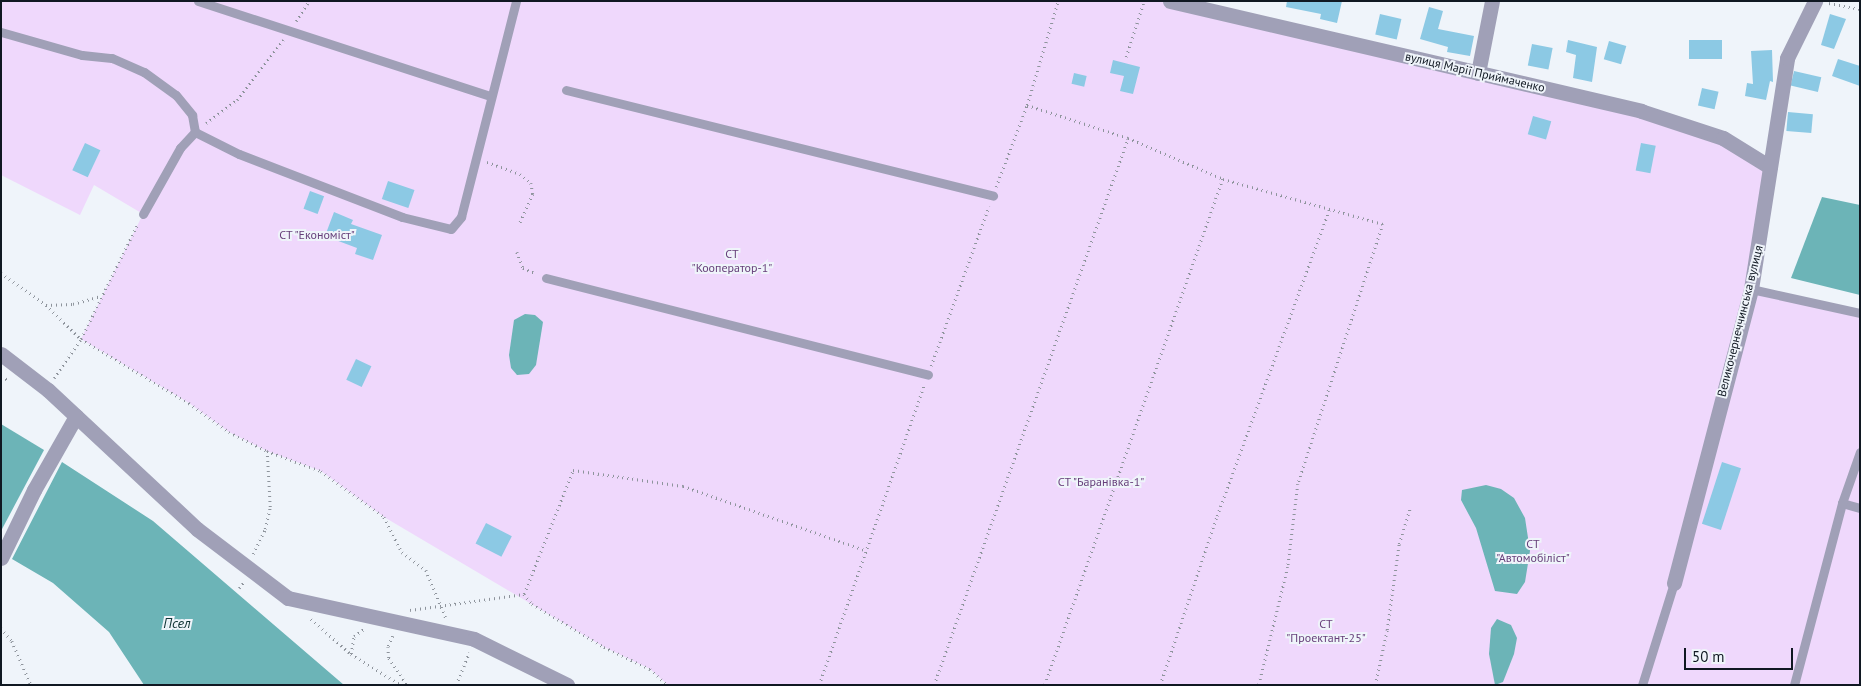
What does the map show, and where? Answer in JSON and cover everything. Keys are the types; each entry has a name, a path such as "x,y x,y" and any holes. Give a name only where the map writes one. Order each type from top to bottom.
{"street":[{"name":"вулиця Марії Приймаченко","path":"1170,1 1641,111 1723,138 1770,166"},
{"path":"1478,73 1492,1"},
{"name":"Великочернеччинська вулиця","path":"1674,583 1751,289 1787,58 1815,1"},
{"path":"1,354 48,390 196,529 288,598 382,617 407,617 474,639 567,685"},
{"path":"1,558 34,490 76,416"}],"lane":[{"path":"198,1 288,32 491,96"},
{"path":"195,132 239,154 402,217 451,230 461,217 516,1"},
{"path":"1,32 74,53 112,58 144,72 176,95 192,115 195,132"},
{"path":"566,90 993,196"},
{"path":"143,214 180,148 195,132"},
{"path":"546,278 928,375"},
{"path":"1751,289 1860,313"},
{"path":"1794,685 1842,503 1860,452"},
{"path":"1842,503 1860,508"},
{"path":"1642,685 1674,583"}],"path":[{"path":"195,132 237,100 288,32 308,1"},
{"path":"819,685 865,550 1026,105 1058,1"},
{"path":"1126,57 1144,1"},
{"path":"1822,1 1860,9"},
{"path":"1026,105 1128,138 1223,178 1382,224 1298,484 1288,567 1259,685"},
{"path":"934,685 1128,138"},
{"path":"476,158 520,174 532,183 533,194 520,223"},
{"path":"1045,685 1223,178"},
{"path":"1160,685 1217,516 1329,210"},
{"path":"48,390 81,339 143,214"},
{"path":"517,252 524,268 546,278"},
{"path":"1,273 46,305 81,339 189,403 229,432 267,451 321,471 384,517 402,552 426,570 453,633"},
{"path":"46,305 73,304 101,296"},
{"path":"243,564 254,553 265,529 270,507 267,451"},
{"path":"524,594 573,470 683,486 865,550"},
{"path":"1375,685 1387,630 1399,544 1410,507"},
{"path":"407,685 389,658 388,647 392,636 407,617 440,604 524,594"},
{"path":"524,594 532,604 604,647 650,669 668,685"},
{"path":"309,617 351,654 401,685"},
{"path":"351,654 354,636 382,617"},
{"path":"1,628 12,641 31,685"},
{"path":"456,685 474,639"}],"green space":[{"path":"1,1 1170,1 1723,138 1770,167 1751,289 1860,313 1860,685 668,685 650,669 604,647 384,517 321,471 267,451 229,432 189,403 81,339 143,214 94,185 80,215 1,175"}],"water":[{"path":"1822,197 1860,205 1860,295 1791,278"},
{"path":"525,314 535,315 543,322 536,365 529,374 517,375 511,368 509,355 514,320"},
{"path":"1,424 44,450 1,531"},
{"name":"Псел","path":"62,462 153,521 344,685 144,685 109,632 53,583 12,559"},
{"path":"1486,485 1501,489 1514,498 1525,518 1530,551 1525,582 1517,594 1495,591 1476,528 1461,500 1462,490"},
{"path":"1497,619 1511,625 1517,638 1514,654 1503,682 1495,685 1489,654 1491,628"}],"building":[{"path":"1287,1 1342,1 1337,23 1320,19 1321,14 1286,7"},
{"path":"1429,7 1443,11 1438,29 1474,36 1470,56 1447,52 1448,47 1420,39"},
{"path":"1380,14 1401,19 1397,39 1375,34"},
{"path":"1830,14 1846,19 1834,49 1821,45"},
{"path":"1568,40 1597,47 1592,82 1573,78 1576,55 1566,52"},
{"path":"1689,40 1722,40 1722,59 1689,59"},
{"path":"1609,41 1626,46 1621,64 1604,59"},
{"path":"1532,44 1553,48 1548,70 1528,66"},
{"path":"1772,50 1773,82 1770,81 1766,100 1745,96 1747,83 1753,84 1751,51"},
{"path":"1838,59 1860,66 1860,86 1832,76"},
{"path":"1113,60 1140,67 1133,94 1120,91 1124,76 1110,73"},
{"path":"1794,71 1821,77 1818,92 1791,86"},
{"path":"1074,73 1087,76 1084,87 1072,84"},
{"path":"1702,88 1719,92 1715,109 1698,106"},
{"path":"1788,112 1813,114 1811,133 1786,131"},
{"path":"1533,116 1551,121 1546,140 1528,134"},
{"path":"85,143 100,150 88,177 72,170"},
{"path":"1641,143 1656,146 1650,173 1636,170"},
{"path":"388,181 414,190 408,208 382,199"},
{"path":"310,191 324,196 318,214 304,209"},
{"path":"334,212 353,220 351,224 382,235 373,260 355,254 357,248 325,236"},
{"path":"356,359 371,366 362,387 346,380"},
{"path":"1722,462 1741,468 1721,530 1702,524"},
{"path":"486,523 512,536 501,557 476,543"}],"park label":[{"name":"СТ \"Економіст\"","path":"317,235"},
{"name":"СТ \"Кооператор-1\"","path":"732,261"},
{"name":"СТ \"Баранівка-1\"","path":"1101,482"},
{"name":"СТ \"Автомобіліст\"","path":"1533,551"},
{"name":"СТ \"Проектант-25\"","path":"1326,631"}]}
